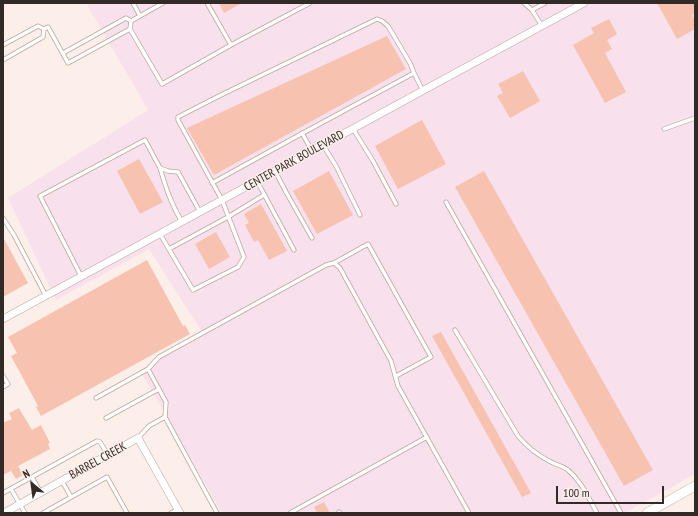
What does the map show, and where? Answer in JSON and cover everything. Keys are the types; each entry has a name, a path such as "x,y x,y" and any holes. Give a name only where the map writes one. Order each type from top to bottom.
{"main road":[{"path":"647,513 658,510 695,486"}],"street":[{"name":"CENTER PARK BOULEVARD","path":"3,319 584,3"},
{"name":"BARREL CREEK","path":"4,513 138,438 176,512"}],"lane":[{"path":"133,3 140,16"},
{"path":"131,21 163,3"},
{"path":"207,3 231,45"},
{"path":"131,21 130,29 162,84 310,3"},
{"path":"524,3 532,10 542,26"},
{"path":"532,10 545,3"},
{"path":"63,53 126,18 131,21"},
{"path":"160,234 193,290 238,267 244,257 222,200 178,120 178,117 377,19 388,26 410,63 423,91"},
{"path":"3,45 38,26 44,29 48,27 68,63 130,29"},
{"path":"3,60 43,37 44,29"},
{"path":"212,183 414,73"},
{"path":"664,129 695,118"},
{"path":"353,129 373,161 396,204"},
{"path":"302,133 312,151"},
{"path":"82,276 40,196 145,140 160,168 174,209 182,222"},
{"path":"323,145 336,166 360,215"},
{"path":"160,168 178,172 200,212"},
{"path":"275,171 312,238"},
{"path":"257,181 294,250"},
{"path":"169,249 228,217 264,195"},
{"path":"446,202 621,513"},
{"path":"3,218 14,234 46,296"},
{"path":"96,398 148,369 158,357 326,265 334,263 368,244 431,357 396,376"},
{"path":"334,263 340,268 391,361 398,386 469,513"},
{"path":"455,330 518,436 526,446 536,454 567,469 576,477 595,512"},
{"path":"148,369 166,402 165,417 217,513"},
{"path":"3,376 8,384 3,387"},
{"path":"106,418 159,389"},
{"path":"138,438 149,426 165,417"},
{"path":"290,513 427,437"},
{"path":"3,493 97,441 100,442 108,455"},
{"path":"32,477 41,493"},
{"path":"43,513 107,477 127,513"},
{"path":"62,481 71,497"},
{"path":"11,489 24,513"}],"shaded area":[{"path":"86,3 695,3 695,474 625,513 222,513 140,370 202,332 149,249 56,300 8,198 148,110"}],"building":[{"path":"219,3 242,3 224,13"},
{"path":"657,3 695,3 695,13 692,15 695,20 695,29 677,39"},
{"path":"609,19 617,34 607,40 612,49 605,53 626,92 605,103 573,45 594,33 591,28"},
{"path":"387,36 406,69 214,175 187,128"},
{"path":"523,71 540,101 510,118 497,96 503,93 498,84"},
{"path":"422,120 446,164 398,189 375,146"},
{"path":"139,159 163,202 140,214 117,171"},
{"path":"329,171 353,215 317,234 293,191"},
{"path":"484,171 653,470 624,486 455,187"},
{"path":"261,204 287,251 269,260 258,240 254,242 245,225 249,223 244,214"},
{"path":"216,232 230,257 209,269 195,244"},
{"path":"3,237 28,283 3,297"},
{"path":"147,260 183,326 185,325 190,334 41,416 36,407 38,406 11,356 17,353 8,337"},
{"path":"441,332 531,493 522,497 432,336"},
{"path":"19,408 32,430 41,425 50,443 48,444 50,449 18,466 23,475 16,479 11,471 3,475 3,423 12,419 9,413"},
{"path":"324,502 330,513 317,513 314,507"}]}
